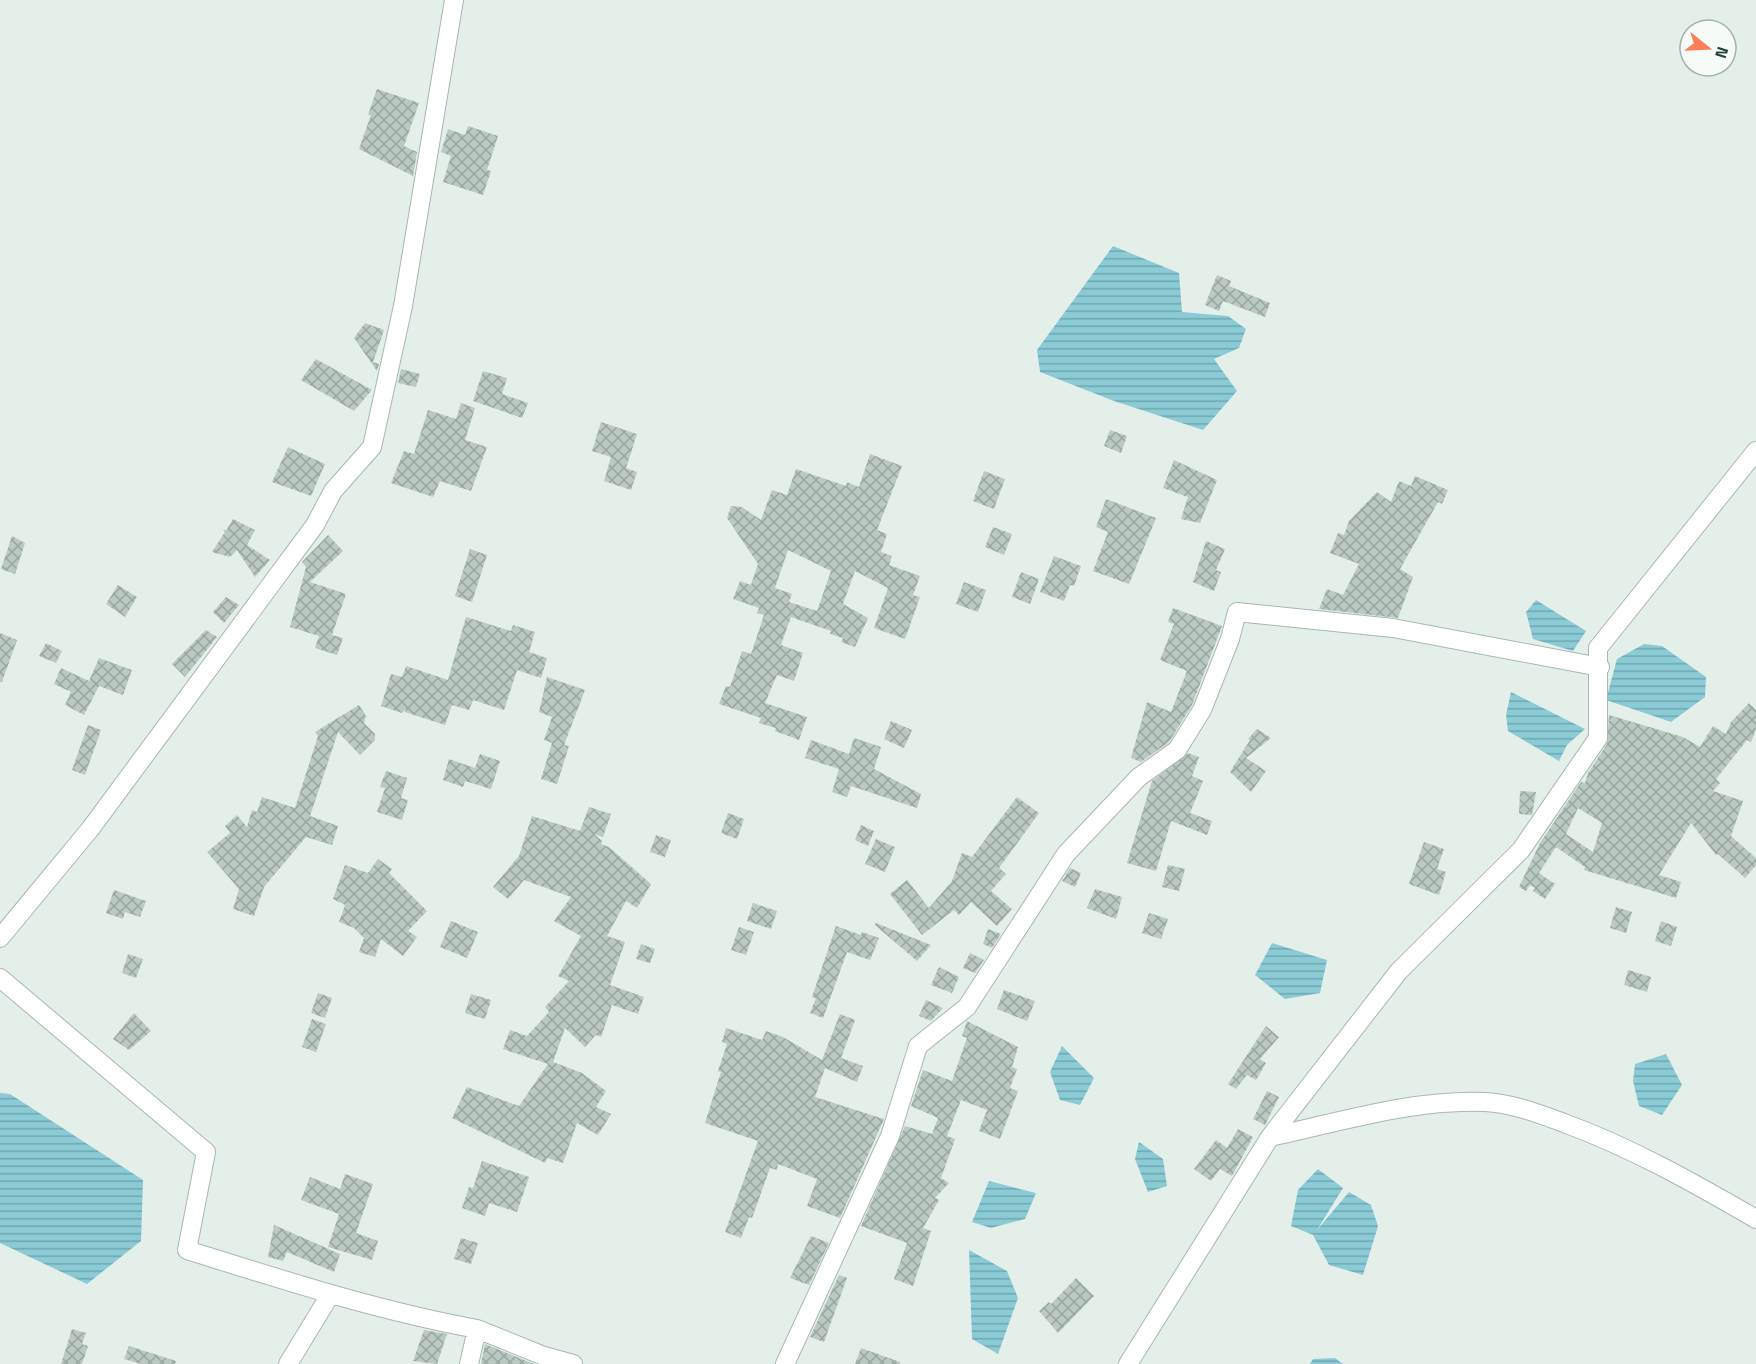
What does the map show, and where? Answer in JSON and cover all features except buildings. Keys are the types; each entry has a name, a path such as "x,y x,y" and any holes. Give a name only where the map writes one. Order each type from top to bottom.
{"street":[{"path":"0,938 91,828 315,525 333,491 372,447 403,306 454,0"},
{"path":"1128,1364 1270,1137 1400,971 1521,850 1598,738 1600,667 1598,648 1756,451"},
{"path":"785,1364 890,1136 918,1046 967,1007 1066,854 1139,777 1177,750 1202,710 1230,639 1237,612 1393,628 1600,667"},
{"path":"0,978 206,1152 187,1250 330,1295 418,1318 477,1329 544,1356 573,1364"},
{"path":"1270,1137 1424,1104 1487,1102 1540,1114 1613,1141 1683,1177 1756,1219"},
{"path":"288,1364 330,1295"},
{"path":"470,1364 477,1329"}],"water":[{"path":"1113,246 1179,273 1182,312 1228,316 1246,329 1239,348 1214,359 1237,391 1203,430 1114,401 1040,372 1037,350"},
{"path":"1536,600 1586,631 1573,651 1533,639 1526,612"},
{"path":"1644,644 1662,646 1706,677 1705,697 1671,722 1606,700 1617,659"},
{"path":"1511,692 1585,729 1567,745 1559,761 1508,731 1506,715"},
{"path":"1272,943 1327,960 1320,993 1285,999 1255,975"},
{"path":"1062,1046 1094,1078 1080,1105 1060,1100 1050,1072"},
{"path":"1666,1054 1682,1085 1662,1115 1639,1106 1633,1081 1635,1064"},
{"path":"0,1093 10,1094 143,1180 141,1241 87,1284 0,1243"},
{"path":"1139,1142 1163,1159 1167,1186 1148,1192 1135,1159"},
{"path":"1318,1169 1343,1188 1317,1230 1349,1192 1371,1205 1378,1226 1363,1275 1329,1265 1313,1235 1291,1226 1298,1190"},
{"path":"989,1181 1036,1193 1025,1219 991,1228 972,1222"},
{"path":"969,1250 1007,1271 1018,1298 998,1354 972,1339"},
{"path":"1335,1358 1343,1364 1310,1364 1313,1359"}]}
